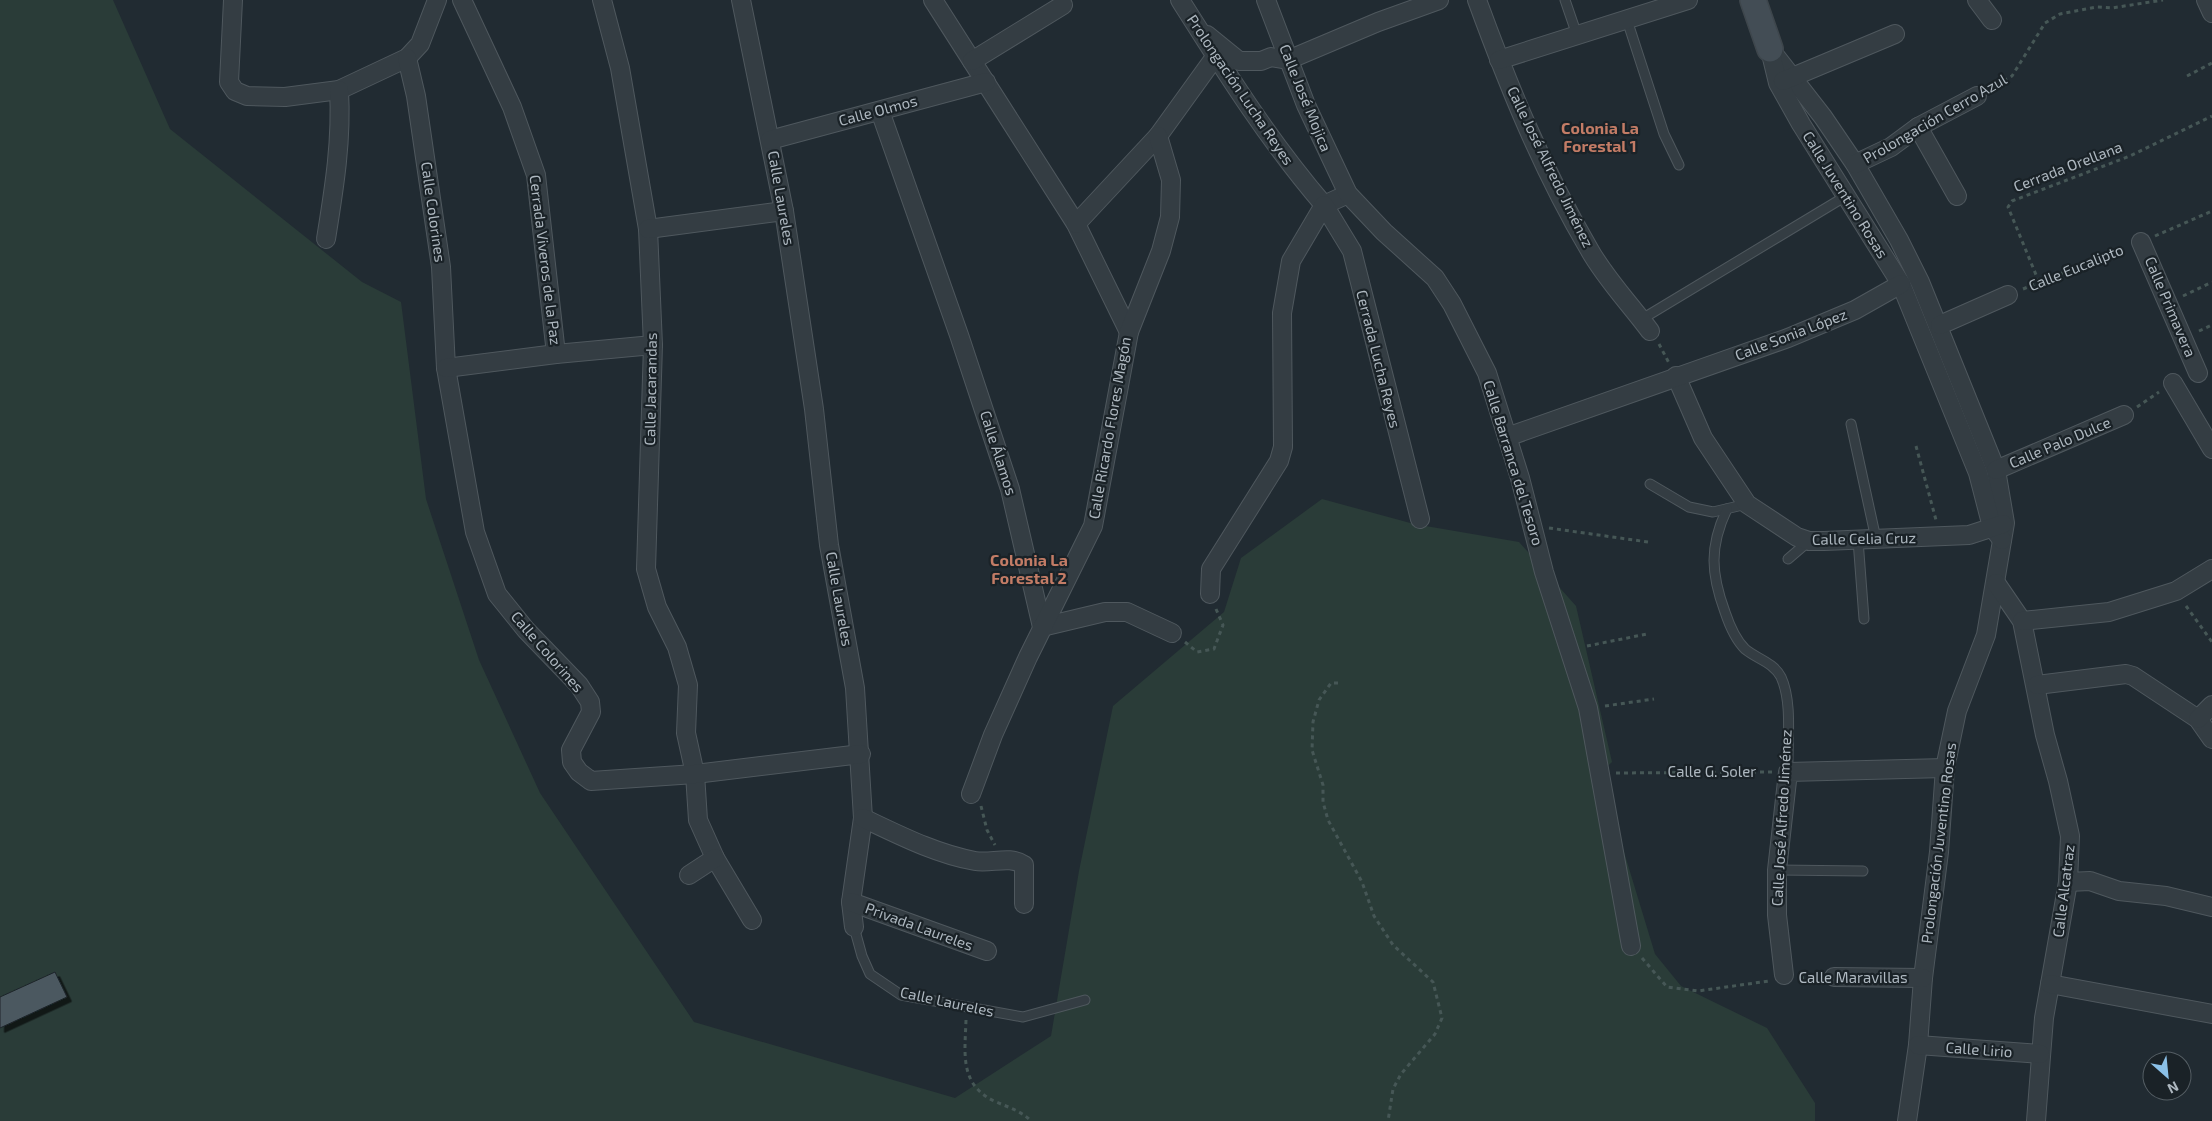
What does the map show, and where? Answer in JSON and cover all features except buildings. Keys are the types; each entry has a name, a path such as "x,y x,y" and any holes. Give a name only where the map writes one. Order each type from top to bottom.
{"street":[{"path":"233,0 229,82 236,91 247,96 285,97 339,90 407,58 420,44 437,0"},
{"name":"Cerrada Viveros de la Paz","path":"462,0 512,107 536,175 556,354"},
{"name":"Calle Jacarandas","path":"602,0 620,68 648,229 654,345 646,568 650,589 685,668 688,685 686,733 695,774 698,820 715,858 752,920"},
{"name":"Calle Laureles","path":"740,0 784,211 814,409 829,544 855,688 861,754 863,818 851,902 854,927"},
{"name":"Calle Ricardo Flores Magón","path":"933,0 1076,224 1129,332 1092,526 1042,627"},
{"name":"Prolongación Lucha Reyes","path":"1180,0 1215,57 1289,164 1324,205"},
{"name":"Calle José Mojica","path":"1266,0 1288,60 1327,152 1348,194"},
{"path":"1199,29 1239,61 1261,61 1271,58 1288,60 1378,22 1440,0"},
{"name":"Calle José Alfredo Jiménez","path":"1477,0 1499,60 1552,178 1589,250 1646,325"},
{"path":"1499,60 1688,0"},
{"name":"Calle Juventino Rosas","path":"1753,0 1770,49 1785,80 1846,196 1901,284 1924,340"},
{"path":"1977,0 1992,20"},
{"path":"2206,0 2212,13"},
{"path":"972,61 1063,5"},
{"path":"1785,80 1895,34"},
{"path":"1076,224 1158,136 1215,57"},
{"name":"Calle Colorines","path":"407,58 416,96 441,267 446,368 475,532 490,579 497,594 526,630 579,685 590,702 590,712 571,750 572,762 579,772 591,781 695,774 861,754"},
{"name":"Calle Juventino Rosas","path":"1785,80 1855,164 1899,240 1940,325"},
{"name":"Calle Olmos","path":"770,140 986,82"},
{"path":"326,239 337,173 341,120 339,90"},
{"name":"Prolongación Cerro Azul","path":"1855,164 1890,148 1918,127 1977,96"},
{"name":"Calle Álamos","path":"880,111 959,335 1010,489 1042,627"},
{"path":"1918,127 1957,196"},
{"path":"1129,332 1161,251 1170,217 1171,180 1158,136"},
{"path":"1210,594 1211,569 1279,461 1283,447 1282,313 1291,261 1324,205 1348,194"},
{"name":"Calle Barranca del Tesoro","path":"1348,194 1384,232 1435,278 1452,304 1486,374 1534,526 1544,572 1588,708 1631,946"},
{"name":"Cerrada Lucha Reyes","path":"1324,205 1352,251 1420,518"},
{"path":"648,229 784,211"},
{"name":"Calle Primavera","path":"2141,242 2198,373"},
{"name":"Calle Sonia López","path":"1507,437 1814,328 1856,310 1901,284"},
{"path":"1940,325 2008,295"},
{"name":"Prolongación Juventino Rosas","path":"1907,1121 1918,1045 1923,978 1939,852 1945,768 1957,710 1986,635 1996,582 2000,530 1996,470 1940,325"},
{"name":"Prolongación Juventino Rosas","path":"1924,340 2000,530"},
{"path":"446,368 556,354 654,345"},
{"path":"1676,376 1703,438 1747,504"},
{"path":"2173,383 2212,448"},
{"name":"Calle Palo Dulce","path":"1996,470 2124,415"},
{"name":"Calle Celia Cruz","path":"1747,504 1797,537 1809,541 1941,538 2000,530"},
{"path":"2022,622 2109,612 2176,591 2212,569"},
{"name":"Calle Alcatraz","path":"1996,582 2022,622 2037,685 2045,735 2070,836 2068,882 2040,1054 2036,1121"},
{"path":"976,801 993,735 1042,627 1105,612 1127,612 1172,633"},
{"path":"2037,685 2126,674 2140,678 2198,720 2212,739"},
{"path":"2198,720 2212,705"},
{"path":"1788,772 1945,768"},
{"name":"Calle José Alfredo Jiménez","path":"1784,975 1777,916 1777,870 1788,772"},
{"path":"863,818 914,842 976,862 1018,861 1024,865 1024,904"},
{"path":"689,875 715,858"},
{"path":"2068,882 2090,881 2119,891 2166,896 2212,907"},
{"name":"Privada Laureles","path":"851,902 987,951"},
{"name":"Calle Maravillas","path":"1834,977 1923,978"},
{"path":"2050,984 2171,1008 2212,1014"},
{"name":"Calle Lirio","path":"1918,1045 2040,1054"}],"lane":[{"path":"1565,0 1577,35"},
{"path":"1627,20 1664,134 1679,165"},
{"path":"1646,325 1846,196"},
{"path":"1851,424 1876,539"},
{"path":"1650,484 1689,507 1713,512 1747,504"},
{"name":"Calle José Alfredo Jiménez","path":"1727,509 1719,525 1715,544 1714,576 1730,625 1744,648 1774,667 1781,677 1788,699 1788,772"},
{"path":"1858,540 1864,619"},
{"path":"1788,559 1809,541"},
{"path":"1777,870 1863,871"},
{"name":"Calle Laureles","path":"854,927 862,956 870,974 901,995 1023,1017 1085,1000"}],"path":[{"name":"Prolongación Cerro Azul","path":"1977,96 2012,76 2044,23 2060,14 2097,7 2112,8 2163,0"},
{"path":"2188,76 2212,63"},
{"name":"Cerrada Orellana","path":"2039,282 2008,207 2012,201 2130,156 2212,116"},
{"name":"Calle Eucalipto","path":"2008,295 2141,242 2212,211"},
{"path":"2168,303 2212,282"},
{"path":"1646,325 1676,376"},
{"path":"1916,446 1941,538"},
{"path":"1534,526 1648,542"},
{"path":"2176,591 2212,642"},
{"path":"1172,633 1197,652 1214,649 1223,625 1210,594"},
{"path":"1570,650 1647,634"},
{"path":"1338,683 1331,683 1319,700 1313,722 1312,750 1323,785 1323,802 1328,820 1362,882 1374,916 1393,945 1433,982 1442,1018 1435,1034 1396,1081 1392,1089 1388,1121"},
{"path":"1588,708 1654,699"},
{"name":"Calle G. Soler","path":"1600,773 1788,772"},
{"path":"976,801 987,830 1003,861"},
{"path":"1631,946 1667,987 1698,991 1777,980 1784,975"},
{"name":"Calle Maravillas","path":"1784,975 1789,979 1834,977"},
{"path":"967,1007 967,1073 974,1088 993,1101 1011,1108 1031,1121"}],"green space":[{"path":"0,0 113,0 170,129 362,282 401,302 426,499 479,660 540,793 694,1022 955,1098 1051,1036 1079,871 1113,706 1224,612 1241,558 1322,499 1414,524 1519,542 1576,606 1612,762 1600,773 1655,954 1681,986 1767,1028 1815,1103 1815,1121 0,1121"}],"district":[{"name":"Colonia La Forestal 1","path":"1600,137"},
{"name":"Colonia La Forestal 2","path":"1029,569"}]}
